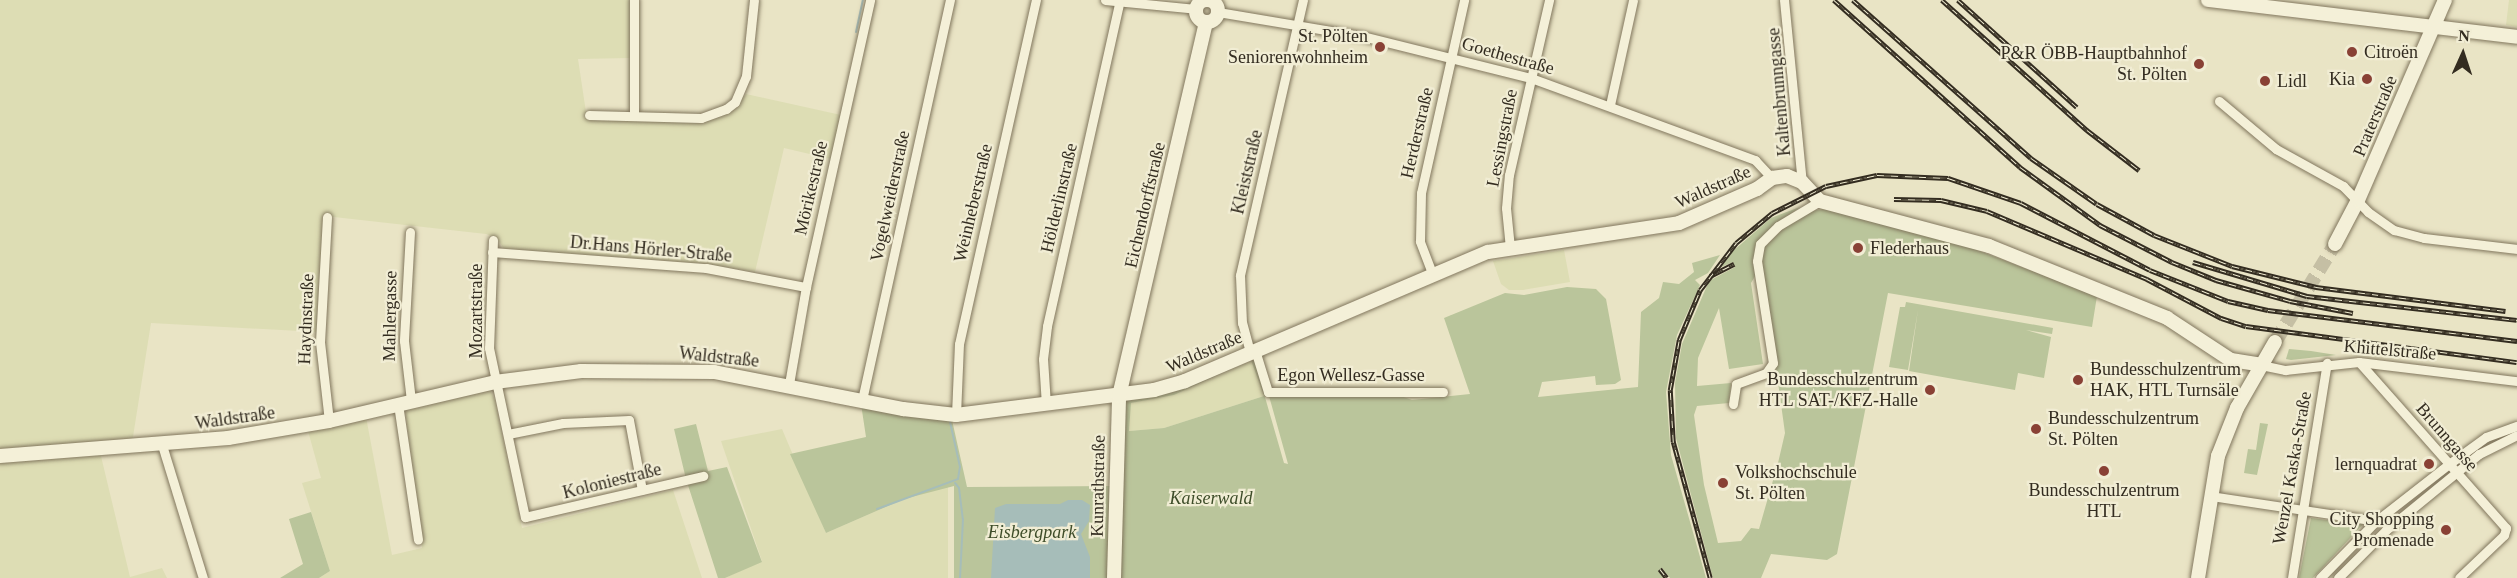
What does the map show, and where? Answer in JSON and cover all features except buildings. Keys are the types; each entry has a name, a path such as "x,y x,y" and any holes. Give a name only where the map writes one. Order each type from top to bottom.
{"street":[{"path":"634,0 634,116"},
{"path":"589,115 701,118 735,102 746,76 754,0"},
{"name":"Mörikestraße","path":"789,384 806,286 870,0"},
{"name":"Vogelweiderstraße","path":"862,400 950,0"},
{"name":"Weinheberstraße","path":"956,415 961,336 1036,0"},
{"path":"1105,0 1196,9"},
{"name":"Kleiststraße","path":"1253,351 1242,323 1240,275 1303,0"},
{"name":"Herderstraße","path":"1432,273 1420,241 1421,193 1464,0"},
{"name":"Lessingstraße","path":"1510,248 1506,208 1509,175 1549,0"},
{"path":"1610,105 1633,0"},
{"name":"Kaltenbrunngasse","path":"1784,0 1802,182"},
{"path":"2208,0 2262,4 2517,37"},
{"name":"Praterstraße","path":"2335,244 2358,201 2445,0"},
{"name":"Hölderlinstraße","path":"1046,405 1043,359 1047,326 1120,1"},
{"path":"1203,1 1214,5 1214,20 1206,23 1198,18 1196,9 1203,1"},
{"name":"Goethestraße","path":"1214,5 1452,56 1531,78 1610,105 1755,160 1772,178"},
{"name":"Eichendorffstraße","path":"1119,396 1206,23"},
{"path":"2219,101 2276,149 2343,186 2385,225 2408,235 2516,249"},
{"name":"Waldstraße","path":"0,456 100,448 162,446 329,421 495,382 581,371 668,369 789,384 862,400 956,415 1119,396 1170,387 1432,273 1510,248 1679,223 1757,189 1772,178 1787,176 1802,182"},
{"path":"1802,182 1820,201 1989,246 2167,318 2231,360 2261,365"},
{"path":"1733,404 1736,384 1766,373 1773,363 1757,261 1760,244 1779,226 1820,201"},
{"name":"Haydnstraße","path":"327,217 320,342 329,421"},
{"name":"Mahlergasse","path":"410,232 404,342 404,402 418,540"},
{"name":"Mozartstraße","path":"493,240 488,331 495,382 529,519"},
{"name":"Dr.Hans Hörler-Straße","path":"492,252 706,268 806,286"},
{"path":"2198,578 2211,496 2229,425 2275,342"},
{"name":"Egon Wellesz-Gasse","path":"1253,351 1268,392 1443,392"},
{"name":"Khittelstraße","path":"2261,365 2285,370 2327,363 2359,362 2517,381"},
{"name":"Brunngasse","path":"2359,362 2506,528 2504,535 2459,578"},
{"name":"Wenzel Kaska-Straße","path":"2292,578 2327,363"},
{"name":"Kunrathstraße","path":"1114,578 1119,396"},
{"path":"508,434 563,423 629,420 642,490"},
{"path":"2320,578 2376,521 2449,464 2486,437 2517,426"},
{"path":"2338,578 2386,530 2479,454 2517,435"},
{"path":"162,446 203,578"},
{"name":"Koloniestraße","path":"529,519 703,476"},
{"path":"2211,496 2376,521"}],"green space":[{"path":"0,0 631,0 630,58 578,59 587,119 701,123 728,113 746,94 841,115 831,159 784,148 755,272 706,264 504,249 497,238 486,234 325,216 318,332 151,323 132,443 0,453"},
{"path":"2509,0 2517,0 2517,27 2506,25"},
{"path":"1800,207 1768,231 1756,249 1757,273 1751,283 1763,364 1729,369 1719,308 1698,358 1697,386 1731,383 1729,403 1697,406 1694,415 1704,485 1718,543 1741,541 1751,528 1759,529 1778,463 1785,433 1760,252 1766,241 1809,211 1825,209 1959,243 2097,296 2092,327 1888,293 1837,554 1827,560 1771,554 1761,578 1713,578 1676,438 1675,383 1682,344 1709,281 1735,267 1733,262 1719,268 1733,251 1771,218"},
{"path":"1564,250 1570,282 1523,290 1509,290 1501,284 1493,261"},
{"name":"Kaiserwald","path":"1720,255 1708,273 1695,280 1700,285 1677,335 1666,392 1671,455 1706,578 1670,578 1662,568 1658,571 1664,578 1117,578 1125,400 1254,359 1284,463 1288,464 1269,396 1401,396 1412,400 1470,394 1444,318 1505,293 1524,295 1567,287 1596,289 1606,299 1621,380 1615,384 1596,385 1595,376 1542,382 1538,397 1638,387 1641,312 1659,298 1663,282 1679,284 1694,272 1692,263","holes":["1251,360 1264,396 1164,428 1129,431 1131,403 1174,395"]},
{"path":"1906,302 2053,328 2052,334 2026,330 2051,337 2044,378 2018,373 2015,390 1909,371 1918,310 1908,370 1889,367 1900,307 1905,307"},
{"path":"2289,349 2336,355 2291,360 2286,359"},
{"path":"1252,360 1264,396 1164,428 1129,431 1130,403 1174,395"},
{"path":"490,390 495,400 522,528 673,490 702,578 319,578 330,571 302,483 321,478 308,431 366,417 392,555 422,548 405,408"},
{"name":"Eisbergpark","path":"861,404 952,420 967,487 1111,486 1110,578 954,578 954,486 904,499 826,533 790,454 866,437"},
{"path":"2260,423 2268,424 2257,475 2244,473 2248,449 2256,450"},
{"path":"696,424 708,471 727,467 762,562 725,578 718,578 686,479 674,429"},
{"path":"782,429 826,533 904,499 948,486 948,578 725,578 762,561 721,441"},
{"path":"100,452 130,577 162,568 167,578 0,578 0,460"},
{"path":"311,512 330,571 319,578 280,578 303,564 289,519"},
{"path":"2311,518 2357,524 2365,522 2313,578 2299,578"}],"water":[{"path":"1068,500 1082,500 1090,505 1089,521 1081,534 1090,557 1090,578 991,578 995,508 1006,504 1060,504"}],"waterway":[{"path":"856,32 863,0"},
{"path":"877,509 958,479 960,467 950,422"},
{"path":"955,483 959,488 963,519 960,578"}],"tunnel":[{"path":"2275,342 2335,244"}],"railway":[{"path":"1834,0 2020,167 2100,225 2172,262 2216,280 2290,301 2353,313"},
{"path":"1853,0 2031,158 2097,204 2154,235 2232,266 2316,287 2505,311"},
{"path":"1942,0 2087,130 2139,170"},
{"path":"1958,0 2077,107"},
{"path":"1710,578 1673,442 1670,390 1679,340 1700,290 1736,243 1772,213 1826,186 1877,175 1948,178 2021,203 2150,270 2228,301 2268,310 2517,341"},
{"path":"1894,199 1941,200 1987,211 2147,279 2221,318 2246,326 2517,362"},
{"path":"2193,262 2307,296 2517,320"},
{"path":"1710,276 1734,264"},
{"path":"1660,569 1667,578"}],"place":[{"name":"St. Pölten Seniorenwohnheim","path":"1380,47"},
{"name":"Citroën","path":"2352,52"},
{"name":"P&R ÖBB-Hauptbahnhof St. Pölten","path":"2199,64"},
{"name":"Kia","path":"2367,79"},
{"name":"Lidl","path":"2265,81"},
{"name":"Flederhaus","path":"1858,248"},
{"name":"Bundesschulzentrum HAK, HTL Turnsäle","path":"2078,380"},
{"name":"Bundesschulzentrum HTL SAT-/KFZ-Halle","path":"1930,390"},
{"name":"Bundesschulzentrum St. Pölten","path":"2036,429"},
{"name":"lernquadrat","path":"2429,464"},
{"name":"Bundesschulzentrum HTL","path":"2104,471"},
{"name":"Volkshochschule St. Pölten","path":"1723,483"},
{"name":"City Shopping Promenade","path":"2446,530"}]}
